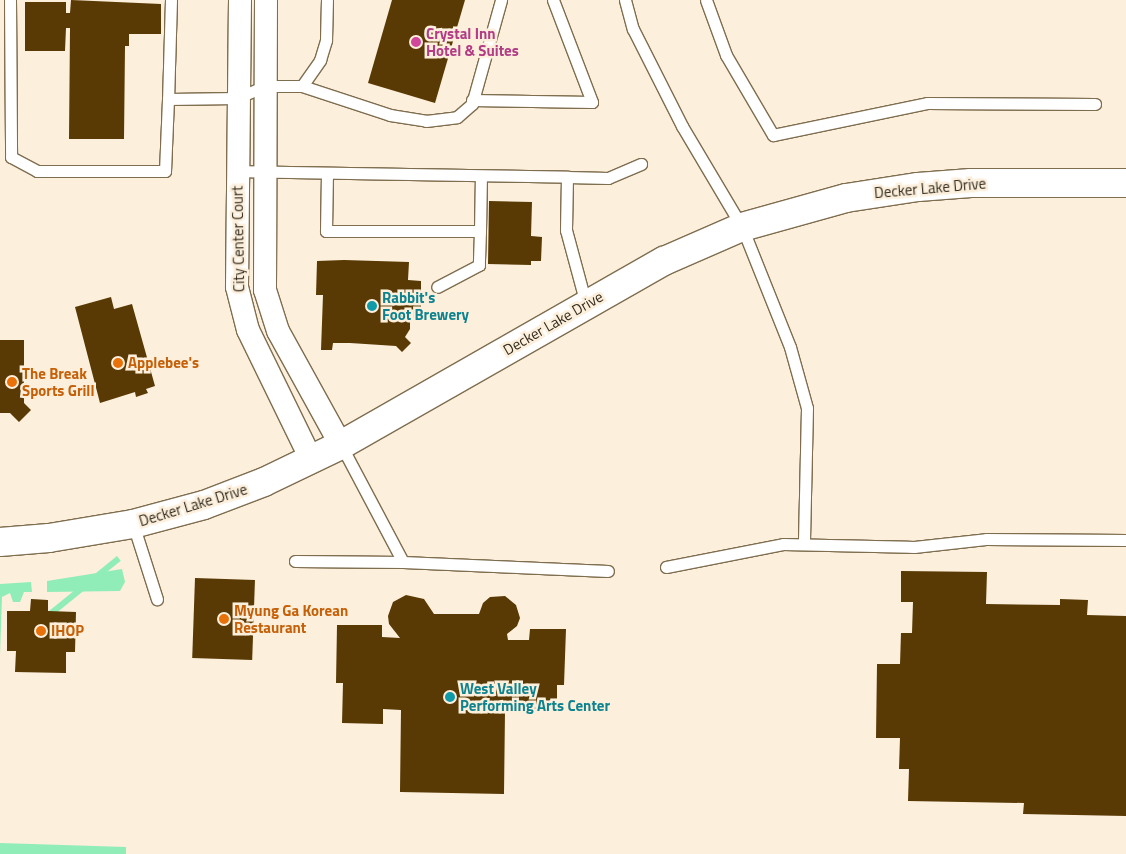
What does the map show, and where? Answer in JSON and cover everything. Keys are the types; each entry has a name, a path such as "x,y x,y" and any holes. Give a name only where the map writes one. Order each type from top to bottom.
{"street":[{"name":"City Center Court","path":"240,0 235,250 237,287 248,330 312,461"},
{"name":"City Center Court","path":"266,0 263,250 265,290 273,318 341,445"},
{"name":"Decker Lake Drive","path":"0,542 49,538 133,524 227,496 312,461 664,261 742,227 846,198 918,187 971,183 1126,183"}],"lane":[{"path":"10,0 11,157 37,170 165,171 172,0"},
{"path":"302,86 320,60 326,40 327,0"},
{"path":"168,99 238,98 265,86 302,86 390,115 426,121 457,117 472,100 500,0"},
{"path":"472,100 592,102 553,0"},
{"path":"624,0 633,29 682,126 742,227 790,347 807,408 804,544"},
{"path":"706,0 726,55 773,135 927,103 1095,104"},
{"path":"236,171 608,178 641,164"},
{"path":"327,173 326,231 480,231"},
{"path":"437,287 480,265 481,176"},
{"path":"566,177 566,230 586,304"},
{"path":"235,250 263,250"},
{"path":"341,445 403,562"},
{"path":"133,524 157,599"},
{"path":"666,568 746,549 804,544 914,547 981,539 1126,540"},
{"path":"295,561 403,562 608,571"}],"green space":[{"path":"117,556 121,561 29,635 25,630"},
{"path":"122,569 125,582 120,591 47,592 47,581"},
{"path":"31,582 32,592 24,592 20,602 13,602 10,593 2,597 0,655 0,584"},
{"path":"0,843 126,847 126,854 0,854"}],"building":[{"path":"71,0 161,4 161,34 129,34 129,46 125,46 124,139 69,139 70,28 66,28 65,51 25,51 25,2 66,2 66,13 70,13"},
{"name":"Crystal Inn Hotel & Suites","path":"392,0 465,0 435,103 368,83"},
{"path":"489,201 532,202 531,236 542,237 541,261 531,261 531,265 488,264"},
{"name":"Rabbit's Foot Brewery","path":"317,261 409,262 408,280 421,281 421,318 410,318 410,329 405,337 411,343 402,352 396,346 350,343 333,343 332,350 321,350 323,295 316,295"},
{"name":"Applebee's","path":"111,297 114,309 132,304 155,386 146,389 148,393 136,397 135,392 100,403 75,307"},
{"name":"The Break Sports Grill","path":"0,340 24,340 24,403 31,410 19,422 10,413 0,413"},
{"path":"901,571 987,572 986,604 1060,605 1060,599 1088,600 1087,615 1126,616 1126,816 1023,814 1024,803 908,801 909,769 899,769 900,738 876,738 877,664 900,664 901,633 912,633 913,602 901,602"},
{"name":"Myung Ga Korean Restaurant","path":"195,578 255,580 252,660 192,658"},
{"name":"West Valley Performing Arts Center","path":"406,595 424,599 434,614 479,614 483,603 490,597 505,596 516,605 520,618 517,626 507,634 508,640 529,640 530,629 566,629 564,685 557,685 557,712 505,711 504,794 400,792 401,710 383,709 383,724 342,723 343,683 336,683 337,625 382,625 382,637 400,638 389,624 388,616 393,602"},
{"name":"IHOP","path":"31,599 48,600 48,611 76,612 75,652 66,652 66,673 15,672 16,651 7,651 7,611 30,611"}],"place":[{"name":"Crystal Inn Hotel & Suites","path":"416,42"},
{"name":"Rabbit's Foot Brewery","path":"372,306"},
{"name":"Applebee's","path":"118,363"},
{"name":"The Break Sports Grill","path":"12,382"},
{"name":"Myung Ga Korean Restaurant","path":"224,619"},
{"name":"IHOP","path":"41,631"},
{"name":"West Valley Performing Arts Center","path":"450,697"}]}
